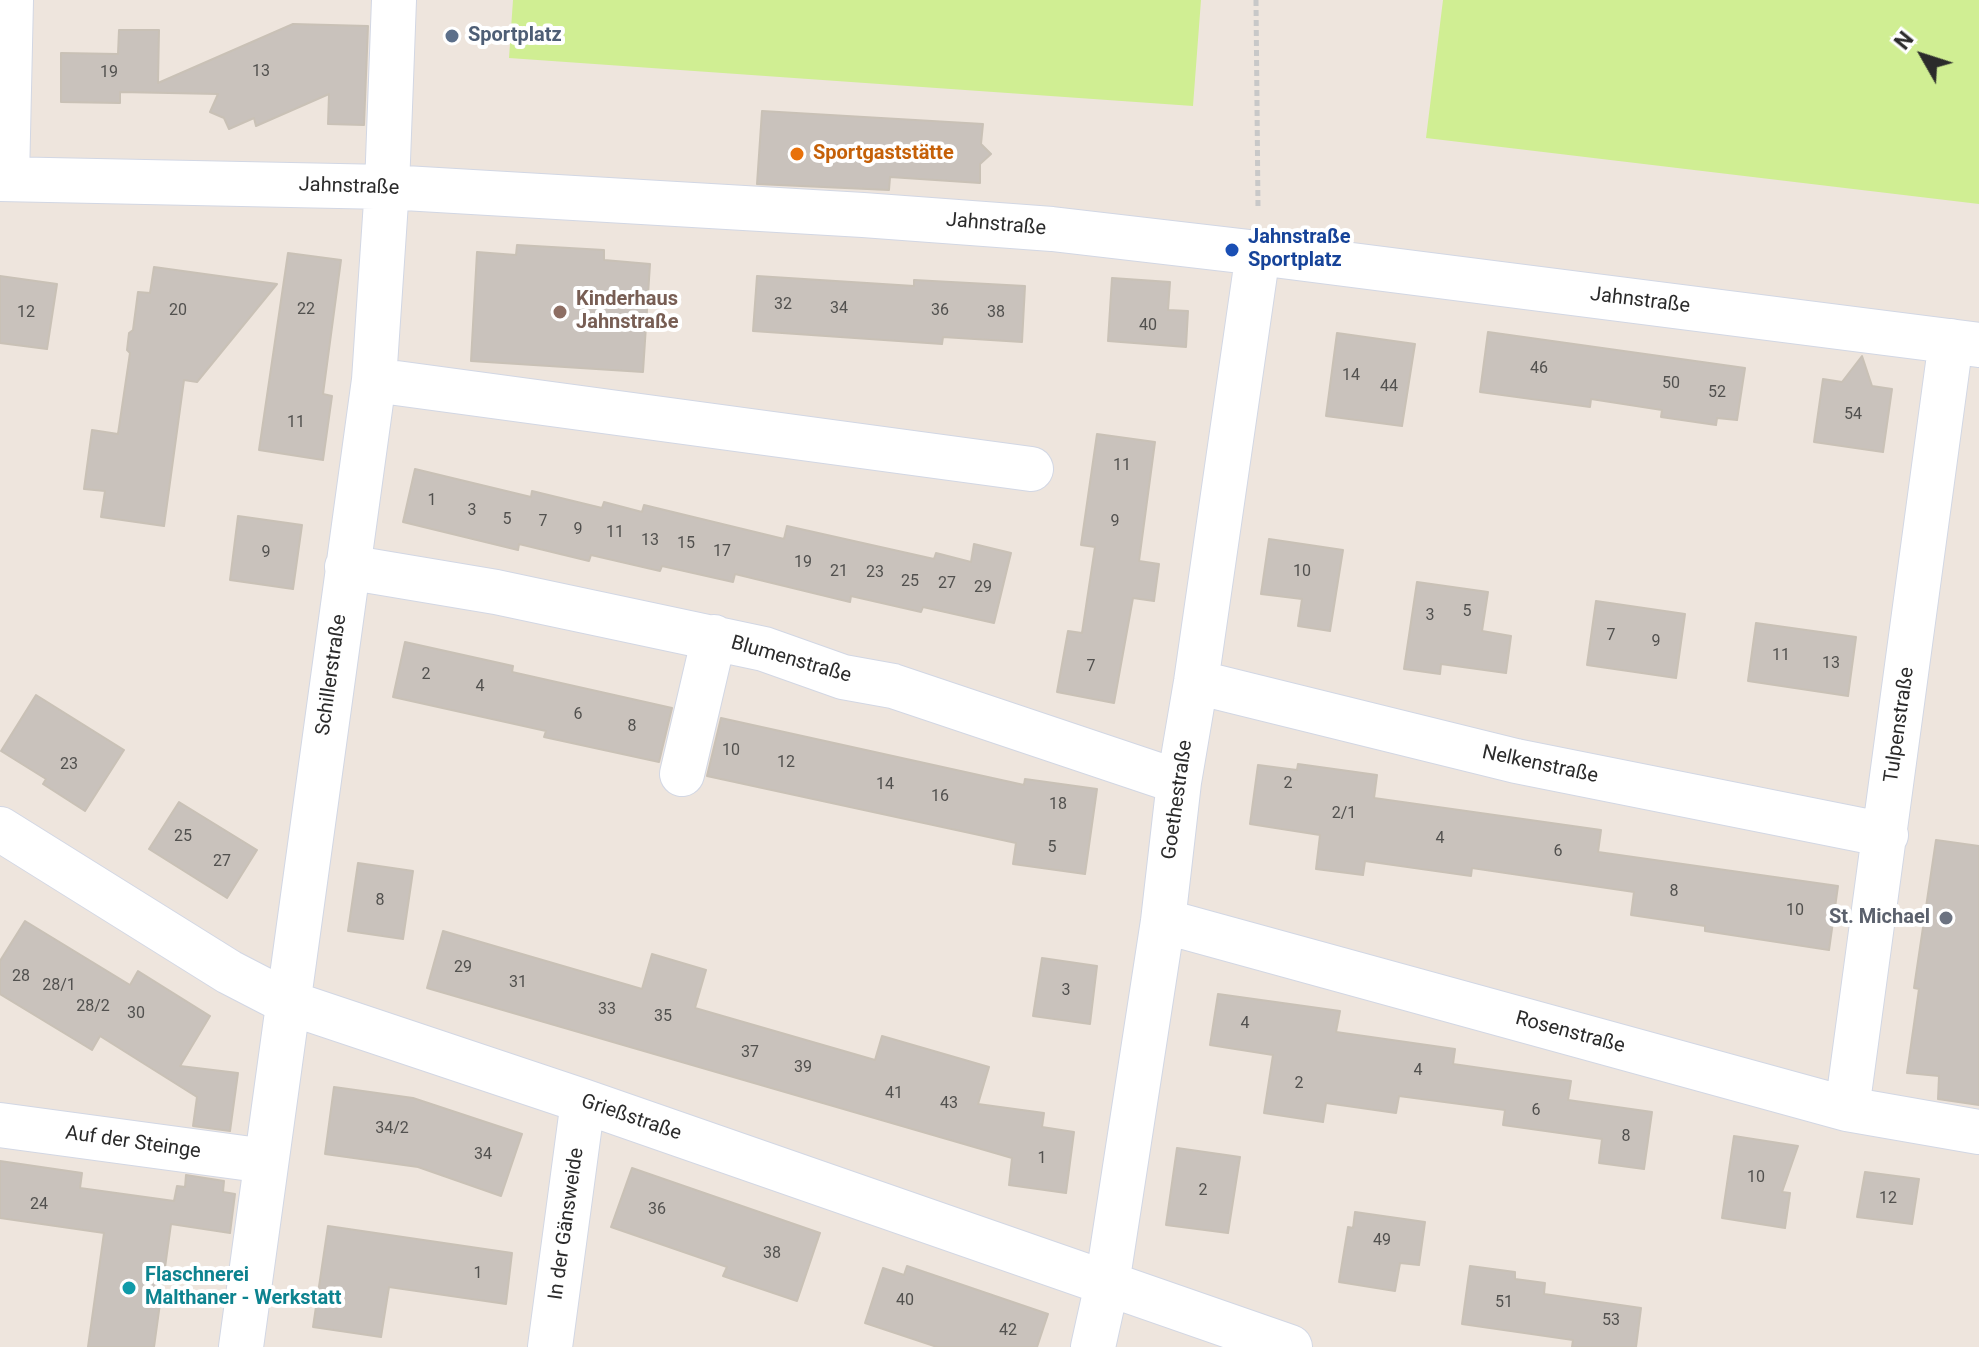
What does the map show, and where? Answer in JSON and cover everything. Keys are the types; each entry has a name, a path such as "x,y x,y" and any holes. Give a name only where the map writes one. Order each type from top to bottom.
{"street":[{"name":"Jahnstraße","path":"11,0 4,179 387,187 1052,229 1965,343"},
{"name":"Schillerstraße","path":"241,1347 374,380 387,187 394,0"},
{"name":"Goethestraße","path":"1093,1347 1107,1284 1163,921 1179,782 1258,253"},
{"name":"Tulpenstraße","path":"1847,1109 1886,835 1965,343"},
{"path":"374,380 1031,469"},
{"name":"Blumenstraße","path":"347,567 496,592 764,649 843,677 893,686 1179,782"},
{"path":"682,774 714,637"},
{"name":"Nelkenstraße","path":"1196,682 1516,761 1886,835"},
{"name":"Grießstraße","path":"0,829 229,972 287,1002 583,1101 1290,1347"},
{"name":"Rosenstraße","path":"1163,921 1847,1109 1979,1132"},
{"name":"In der Gänsweide","path":"550,1347 583,1101"},
{"name":"Auf der Steinge","path":"0,1125 266,1161"}],"path":[{"path":"1256,0 1258,253"}],"green space":[{"path":"513,0 1201,0 1193,106 509,58"},
{"path":"1443,0 1979,0 1979,204 1426,138"}],"building":[{"path":"293,24 368,26 364,125 328,124 329,94 256,126 254,118 229,129 224,118 210,112 218,94 120,92 120,103 61,102 61,53 118,54 119,30 159,30 158,83"},
{"path":"762,111 983,124 981,144 991,154 980,164 980,183 890,177 889,190 757,184"},
{"name":"Kinderhaus Jahnstraße","path":"517,245 604,250 604,260 650,264 643,372 471,361 477,252 516,255"},
{"path":"288,253 341,260 323,394 332,396 323,460 259,450"},
{"path":"154,267 277,284 197,382 184,380 164,526 101,517 105,491 84,489 92,430 118,434 130,353 127,350 129,333 133,330 138,292 150,293"},
{"path":"0,276 57,284 47,349 0,343"},
{"path":"757,276 914,286 914,280 1025,286 1022,342 943,337 942,344 753,331"},
{"path":"1112,278 1170,282 1168,310 1188,311 1186,347 1108,341"},
{"path":"1488,332 1745,368 1737,420 1717,418 1716,425 1661,417 1662,410 1591,399 1590,407 1480,392"},
{"path":"1337,333 1415,344 1402,426 1326,416"},
{"path":"1862,356 1872,386 1892,389 1883,452 1814,442 1823,379 1842,382"},
{"path":"1097,434 1155,442 1139,561 1159,564 1154,601 1133,598 1114,703 1057,692 1068,631 1082,633 1095,547 1081,545"},
{"path":"415,469 531,497 532,491 602,508 604,502 642,512 644,505 784,539 787,526 934,559 936,553 971,562 974,544 1011,553 994,623 923,607 921,612 851,596 850,602 735,574 733,582 662,566 660,571 591,555 589,561 519,544 518,550 403,522"},
{"path":"238,516 302,525 293,589 230,580"},
{"path":"1269,539 1343,550 1330,631 1298,626 1302,599 1261,594"},
{"path":"1417,582 1488,592 1482,631 1511,636 1506,673 1441,664 1440,674 1404,669"},
{"path":"1596,601 1685,614 1676,678 1587,665"},
{"path":"1756,623 1856,637 1848,696 1748,681"},
{"path":"405,642 513,666 512,672 672,708 659,762 544,737 546,731 393,697"},
{"path":"36,695 124,750 85,811 43,784 46,779 1,751"},
{"path":"721,718 1024,785 1025,779 1097,789 1085,874 1013,864 1016,843 707,776"},
{"path":"1298,764 1377,775 1374,798 1601,830 1598,852 1838,886 1829,950 1705,931 1705,926 1631,915 1634,892 1472,868 1471,876 1365,861 1363,875 1316,869 1320,835 1250,824 1258,765 1297,770"},
{"path":"179,802 257,850 227,898 149,849"},
{"path":"1936,840 1979,846 1979,1105 1938,1099 1939,1076 1907,1073 1919,989 1914,988"},
{"path":"358,863 413,871 403,939 348,931"},
{"path":"25,921 130,985 138,971 210,1016 180,1066 238,1073 230,1131 193,1126 197,1097 100,1036 92,1050 0,994 0,961"},
{"path":"443,931 642,989 652,954 706,970 695,1008 875,1060 882,1036 989,1067 978,1104 1044,1113 1042,1127 1074,1132 1066,1193 1009,1185 1012,1158 427,988"},
{"path":"1042,958 1097,966 1090,1024 1033,1016"},
{"path":"1218,994 1340,1011 1336,1032 1455,1049 1453,1064 1571,1081 1568,1100 1652,1112 1644,1169 1599,1163 1602,1139 1503,1125 1505,1110 1399,1096 1396,1113 1326,1103 1323,1122 1264,1113 1273,1055 1210,1045"},
{"path":"334,1087 413,1098 522,1134 501,1196 418,1167 325,1154"},
{"path":"1734,1136 1798,1146 1782,1192 1790,1193 1785,1228 1722,1218"},
{"path":"1177,1148 1240,1157 1228,1233 1166,1225"},
{"path":"0,1161 82,1173 80,1188 174,1201 177,1186 185,1187 186,1175 224,1181 223,1192 235,1194 230,1233 171,1224 154,1347 88,1347 104,1233 0,1218"},
{"path":"632,1168 820,1233 797,1301 723,1276 727,1267 611,1227"},
{"path":"1865,1172 1919,1179 1912,1224 1857,1217"},
{"path":"1355,1212 1425,1222 1419,1265 1400,1263 1395,1291 1339,1282 1348,1227 1353,1228"},
{"path":"328,1226 512,1253 506,1304 389,1287 381,1337 313,1327"},
{"path":"907,1266 1048,1314 1037,1347 937,1347 865,1323 883,1268 904,1275"},
{"path":"1470,1266 1515,1272 1515,1279 1545,1283 1544,1294 1641,1308 1636,1347 1572,1347 1573,1340 1462,1324"}],"place":[{"name":"Sportplatz","path":"452,36"},
{"name":"Sportgaststätte","path":"797,154"},
{"name":"Jahnstraße Sportplatz","path":"1232,250"},
{"name":"Kinderhaus Jahnstraße","path":"560,312"},
{"name":"St. Michael","path":"1946,918"},
{"name":"Flaschnerei Malthaner - Werkstatt","path":"129,1288"}]}
